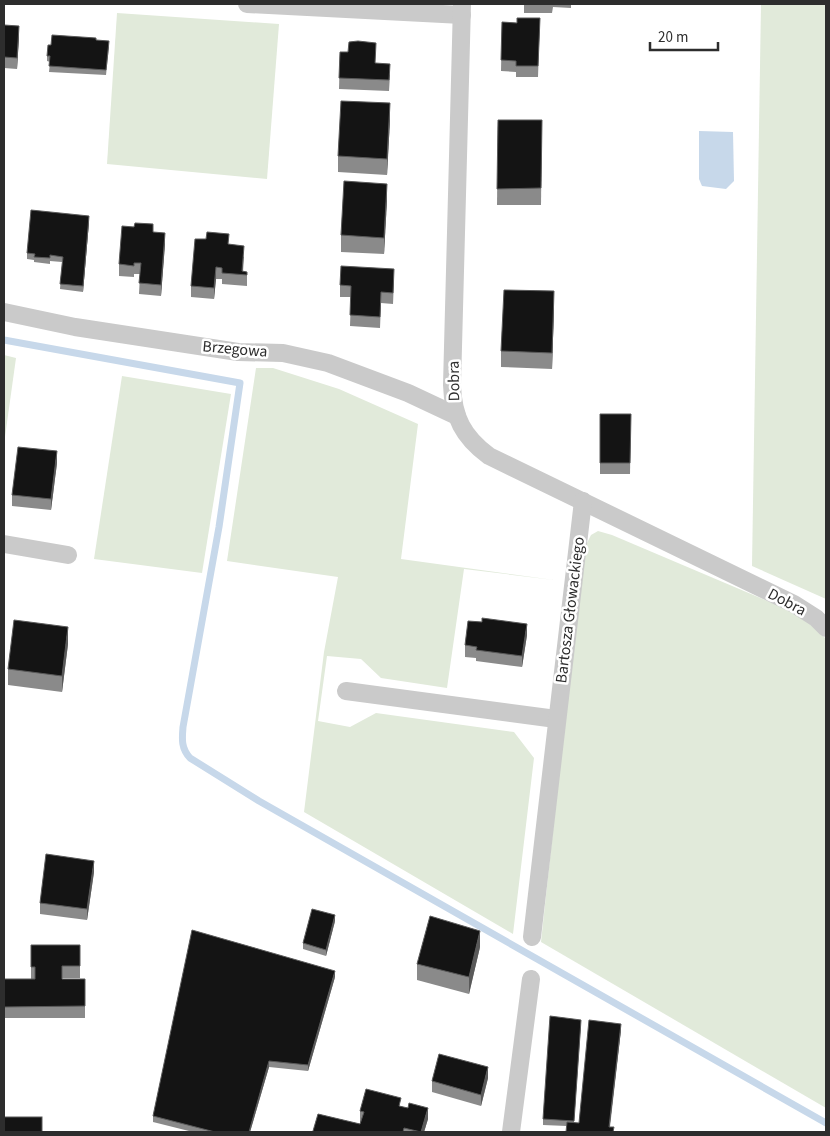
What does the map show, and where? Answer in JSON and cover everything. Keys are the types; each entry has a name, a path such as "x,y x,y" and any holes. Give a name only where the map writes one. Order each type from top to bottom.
{"street":[{"path":"247,4 462,9"},
{"name":"Dobra","path":"462,9 452,385 456,416 470,439 489,456 794,604 816,618 826,628"},
{"name":"Brzegowa","path":"4,312 85,329 238,352 283,353 328,363 362,374 408,393 456,416"},
{"name":"Bartosza Głowackiego","path":"532,937 556,719 583,502"},
{"path":"4,544 68,555"},
{"path":"346,691 556,719"},
{"path":"511,1132 531,979"}],"green space":[{"path":"761,4 826,4 826,599 752,566"},
{"path":"117,13 279,24 267,179 107,164"},
{"path":"4,355 16,358 4,444"},
{"path":"256,368 273,368 339,389 418,424 401,559 554,580 464,569 447,688 381,678 361,659 327,656 318,721 350,727 376,713 514,732 534,758 513,934 304,812 324,652 338,577 227,561"},
{"path":"122,376 231,394 202,573 94,559"},
{"path":"598,531 612,535 777,605 803,619 826,639 826,1108 541,942 583,551 591,535"}],"water":[{"path":"699,131 733,132 734,181 726,189 702,186 699,179"}],"building":[{"path":"517,18 540,18 538,66 516,66 516,61 501,60 502,22 517,23"},
{"path":"4,25 19,26 17,58 4,57"},
{"path":"52,35 96,38 96,40 109,41 106,70 49,66 50,56 47,56 48,45 51,45"},
{"path":"349,42 376,43 375,63 390,64 389,80 339,78 340,52 348,52"},
{"path":"341,101 390,103 387,159 338,156"},
{"path":"498,120 542,120 541,188 497,189"},
{"path":"344,181 387,184 384,238 341,235"},
{"path":"31,210 89,216 83,286 60,284 63,257 50,255 50,258 34,257 35,254 27,253"},
{"path":"135,223 153,224 153,232 165,233 161,285 139,283 141,263 134,263 134,266 119,264 122,226 134,227"},
{"path":"207,232 229,234 228,244 244,246 242,271 247,272 247,275 222,273 222,268 216,267 214,288 191,286 195,239 206,239"},
{"path":"341,266 394,269 393,293 381,292 380,317 350,315 351,286 340,285"},
{"path":"504,290 554,291 552,353 501,351"},
{"path":"600,414 631,414 630,463 600,463"},
{"path":"18,447 57,451 51,499 12,495"},
{"path":"482,618 527,624 522,656 476,650 477,647 465,645 468,621 482,622"},
{"path":"14,620 68,627 62,676 8,669"},
{"path":"46,854 94,861 87,909 40,903"},
{"path":"312,909 335,915 326,950 303,943"},
{"path":"430,916 480,931 469,977 417,964"},
{"path":"192,930 335,971 308,1065 269,1061 249,1132 215,1132 153,1116"},
{"path":"31,945 80,945 80,966 62,966 62,979 85,979 85,1006 4,1007 4,979 35,979 35,967 31,967"},
{"path":"550,1016 581,1020 574,1121 543,1119"},
{"path":"589,1020 621,1024 609,1127 614,1127 613,1132 566,1132 567,1122 579,1123"},
{"path":"439,1054 488,1067 481,1095 432,1081"},
{"path":"366,1089 401,1098 399,1106 408,1108 409,1103 428,1108 421,1132 404,1128 403,1132 313,1131 318,1114 360,1124 364,1112 360,1111"},
{"path":"4,1117 42,1117 42,1132 4,1132"}],"waterway":[{"path":"4,340 240,383 219,527 183,727 182,739 190,758 259,801 826,1123"}]}
